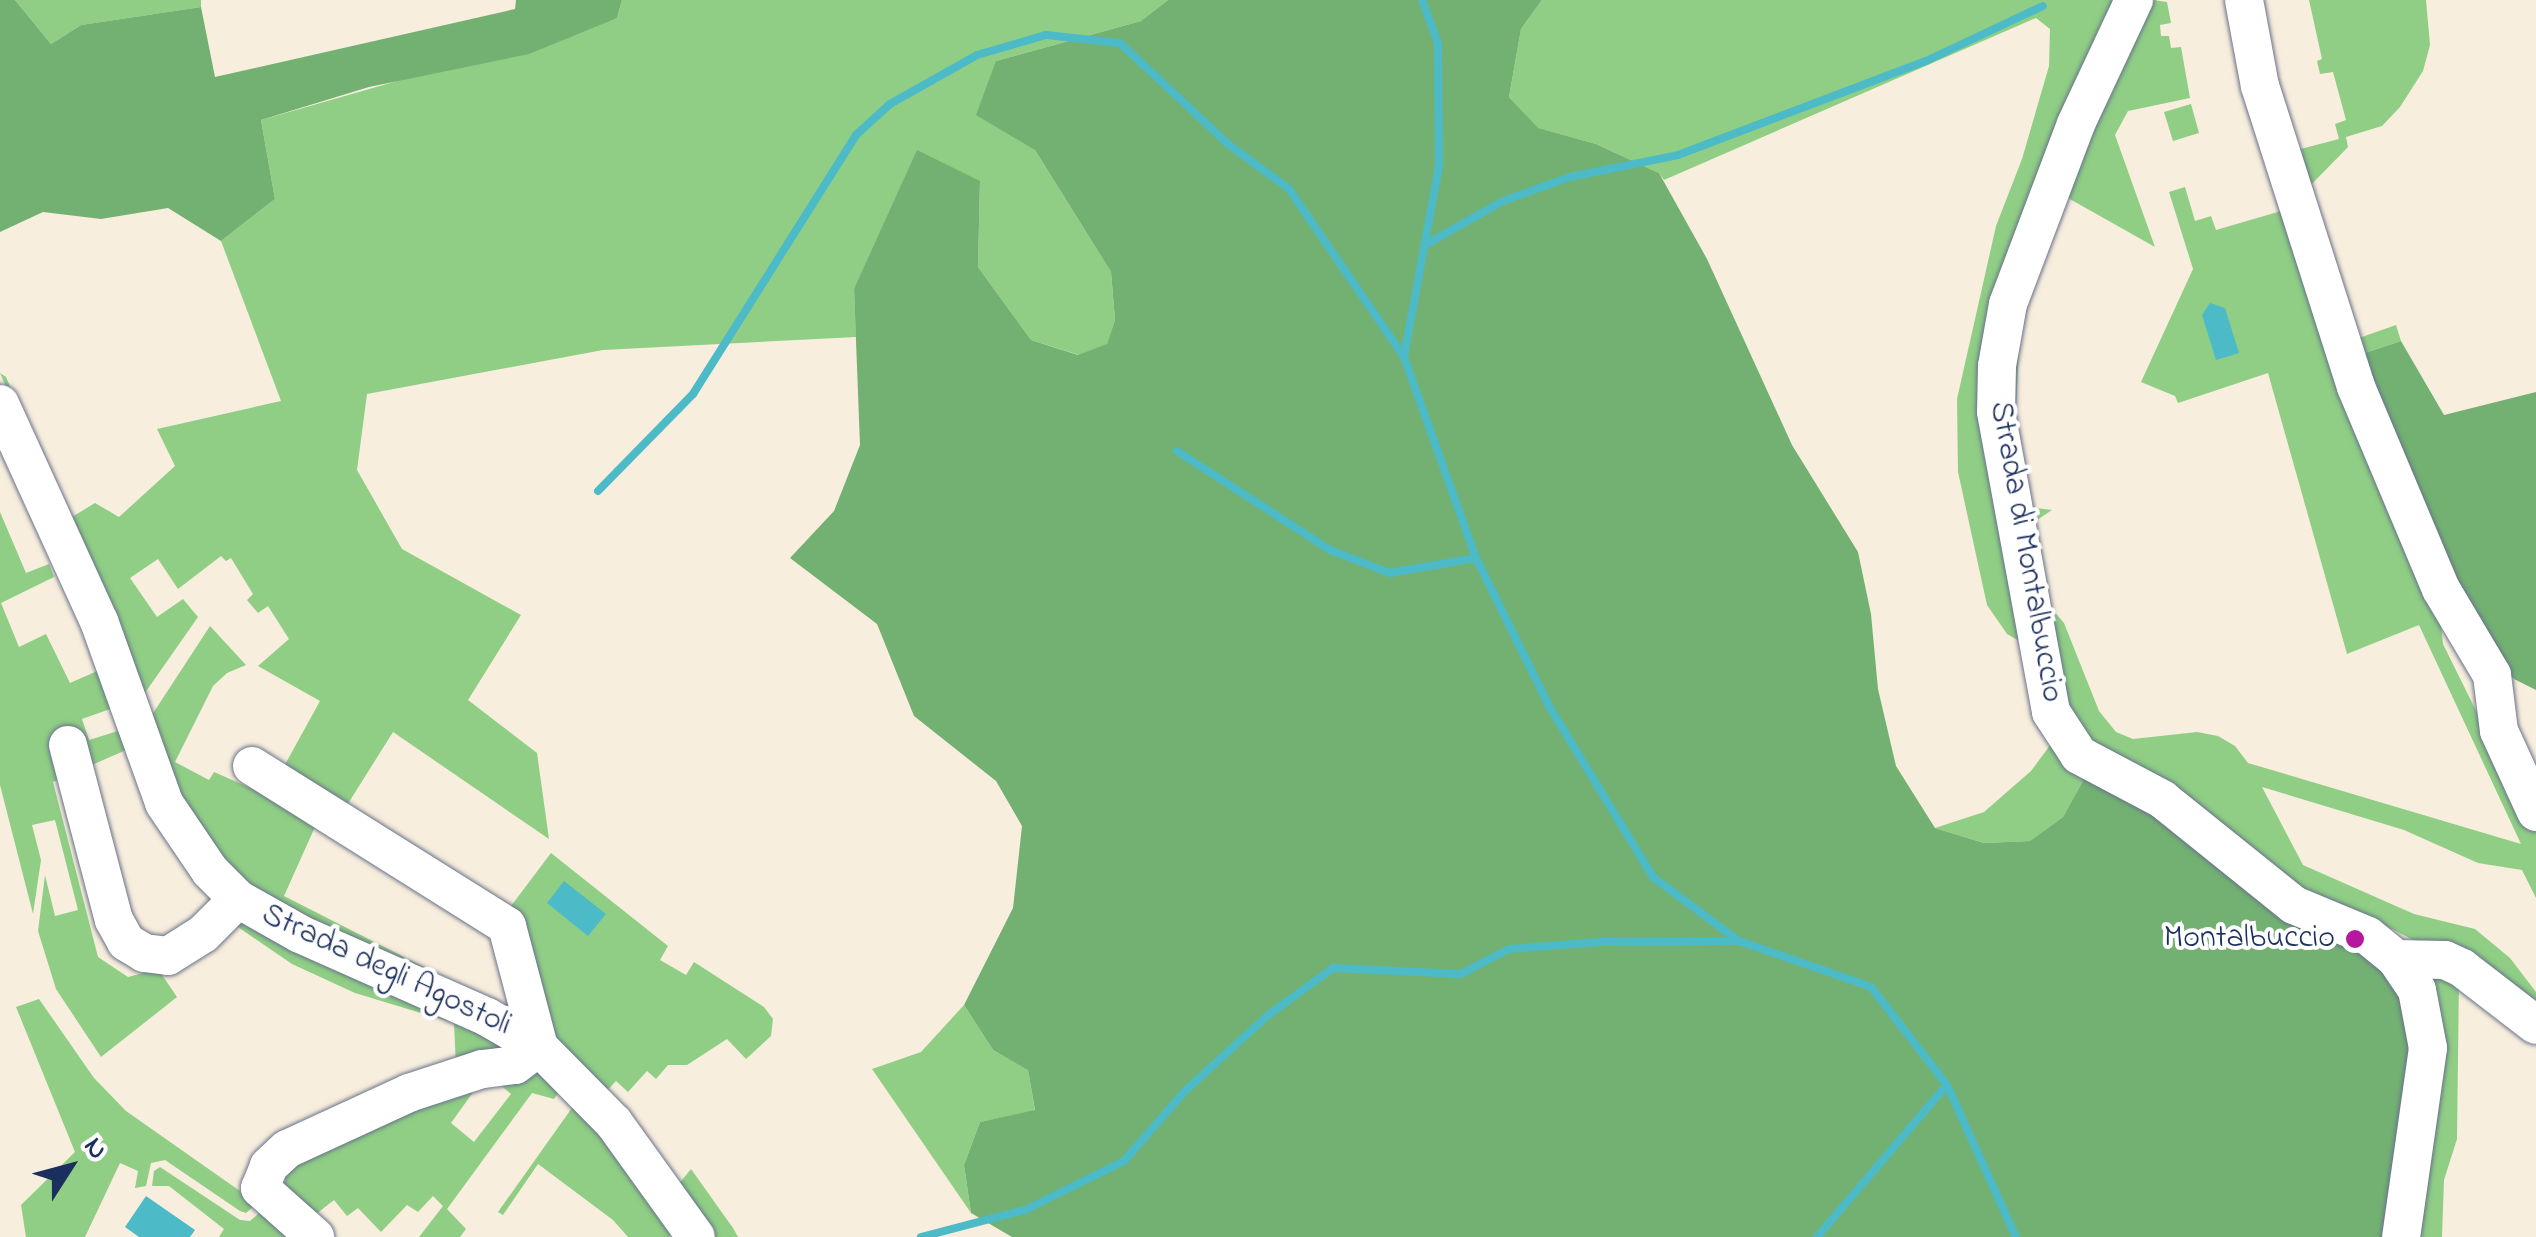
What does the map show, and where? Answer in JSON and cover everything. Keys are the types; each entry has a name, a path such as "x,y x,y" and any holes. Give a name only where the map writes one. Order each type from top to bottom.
{"street":[{"name":"Strada di Montalbuccio","path":"2134,0 2076,124 2008,304 1997,366 1996,412 2052,712 2079,755 2162,799 2199,824 2261,882 2294,905 2368,936 2396,958 2417,990 2428,1048 2401,1237"},
{"path":"2244,0 2260,86 2356,386 2441,589 2492,676 2498,731 2536,812"},
{"name":"Strada degli Agostoli","path":"0,404 99,621 164,803 184,838 238,899 300,934 517,1031 539,1048 614,1123 696,1237"},
{"path":"68,745 114,920 126,942 144,954 168,956 203,934 238,899"},
{"path":"252,766 507,926 539,1048 515,1064 482,1069 409,1093 287,1148 269,1166 260,1188 315,1237"},
{"path":"2396,958 2445,960 2462,968 2536,1025"}],"green space":[{"path":"0,0 15,0 51,44 81,25 201,7 215,77 515,9 516,0 622,0 617,18 529,54 369,87 261,120 275,199 221,241 168,208 101,219 43,212 0,232"},
{"path":"15,0 201,0 201,7 81,25 51,44"},
{"path":"622,0 1168,0 1141,21 996,61 1035,150 1111,272 1115,320 1107,345 1079,355 1031,340 978,267 980,181 854,288 856,337 603,350 367,394 357,470 402,549 521,615 468,700 537,753 549,839 393,732 344,810 282,770 320,701 258,666 289,639 268,606 258,613 247,600 253,594 231,558 226,561 221,556 178,589 158,559 130,578 157,617 183,599 198,617 140,700 0,373 6,377 67,520 95,503 119,517 175,466 157,429 281,401 221,241 275,199 261,120 617,18"},
{"path":"1168,0 1542,0 1521,29 1509,97 1538,128 1596,144 1659,173 1707,259 1792,445 1858,552 1871,614 1878,689 1896,766 1935,828 1984,843 2030,841 2063,817 2085,777 2175,819 2356,942 2383,967 2405,1001 2413,1036 2386,1237 1012,1237 971,1213 964,1165 980,1122 1035,1110 1028,1070 993,1050 964,1005 1013,908 1022,826 996,781 914,716 877,624 790,558 834,511 860,445 854,289 917,150 980,181 978,267 1031,340 1078,355 1107,344 1115,320 1111,272 1035,150 976,115 996,61 1141,21"},
{"path":"1542,0 2119,0 2004,277 2021,642 2007,634 1987,605 1958,472 1957,399 1996,226 2022,159 2049,66 2050,29 2036,18 1664,180 1659,173 1596,144 1537,128 1509,97 1521,29"},
{"path":"2153,0 2167,2 2171,23 2160,25 2161,36 2169,36 2171,48 2181,47 2190,98 2128,111 2115,135 2155,247 2068,198 2028,305 2019,347 2016,410 2030,501 2036,508 2052,510 2037,520 2028,517 2008,412 2017,319 2143,6"},
{"path":"2309,0 2426,0 2430,45 2423,71 2400,107 2382,126 2346,137 2348,147 2306,190 2293,151 2339,139 2335,124 2346,120 2333,72 2320,74 2317,61 2322,59"},
{"path":"2191,104 2199,133 2173,141 2164,112"},
{"path":"2185,187 2195,221 2211,216 2216,230 2288,209 2440,615 2443,644 2536,832 2536,898 2522,870 2478,863 2404,830 2262,787 2303,865 2414,914 2475,929 2510,958 2536,992 2536,1016 2419,943 2355,910 2298,889 2095,751 2068,709 2046,602 2064,623 2099,711 2116,732 2133,739 2197,732 2218,736 2235,746 2248,763 2521,844 2419,625 2347,654 2268,373 2178,403 2175,396 2141,382 2193,269 2169,192"},
{"path":"2396,325 2401,341 2356,356 2359,338"},
{"path":"2401,341 2444,415 2536,392 2536,690 2514,679 2486,649 2356,356"},
{"path":"0,512 26,573 49,564 54,577 1,603 19,647 46,634 70,683 104,668 113,708 82,719 89,740 121,730 133,747 53,782 98,957 128,977 158,969 177,997 101,1057 56,989 38,931 45,875 55,916 78,910 55,820 32,825 41,860 33,914 0,785"},
{"path":"210,626 246,665 227,673 213,686 175,762 209,780 214,772 319,818 284,896 520,1016 248,891 192,829 148,721"},
{"path":"2051,744 2085,777 2063,817 2030,841 1984,843 1935,828 1984,812 2031,771"},
{"path":"551,853 668,946 660,960 686,975 694,962 764,1007 773,1019 771,1036 746,1059 727,1039 687,1065 668,1065 656,1079 647,1071 628,1092 616,1081 601,1097 552,1046 505,914"},
{"path":"248,919 518,1046 456,1067 454,1023 355,993 292,964 232,923"},
{"path":"2432,977 2459,979 2457,1139 2444,1180 2442,1237 2417,1237 2443,1058"},
{"path":"39,999 94,1078 126,1111 257,1203 246,1213 240,1211 165,1160 151,1163 146,1186 135,1188 138,1171 120,1163 85,1237 26,1237 21,1205 75,1152 16,1007"},
{"path":"964,1005 993,1050 1028,1069 1035,1111 980,1122 964,1165 971,1213 872,1069 921,1052"},
{"path":"534,1061 561,1089 554,1099 532,1093 447,1209 466,1229 460,1237 419,1237 443,1206 433,1196 418,1212 407,1205 381,1232 358,1208 347,1216 334,1200 311,1218 284,1188 286,1172 296,1158 479,1084 451,1123 474,1142 511,1094 496,1081"},
{"path":"579,1098 672,1231 669,1237 628,1237 613,1220 538,1164 503,1215 498,1212"},
{"path":"160,1167 240,1220 250,1221 264,1209 292,1237 219,1237 224,1229 169,1186 152,1186 154,1171"},
{"path":"691,1169 738,1237 712,1237 678,1185"}],"water":[{"path":"2210,303 2225,308 2239,353 2216,360 2202,315"},
{"path":"564,881 606,914 588,936 547,903"},
{"path":"146,1196 195,1230 190,1237 139,1237 125,1227"}],"waterway":[{"path":"1422,0 1438,43 1439,166 1404,357 1476,558 1549,706 1653,877 1739,941 1871,987 1947,1085 2016,1237"},
{"path":"1425,245 1503,201 1570,177 1678,155 1926,61 2043,6"},
{"path":"598,491 693,394 856,135 890,104 977,55 1046,35 1120,43 1228,144 1289,189 1404,357"},
{"path":"1177,451 1330,550 1390,573 1476,558"},
{"path":"921,1237 1025,1210 1124,1161 1185,1091 1267,1016 1333,968 1461,974 1509,949 1601,942 1738,941"},
{"path":"1817,1237 1947,1085"}],"place":[{"name":"Montalbuccio","path":"2355,939"}]}
